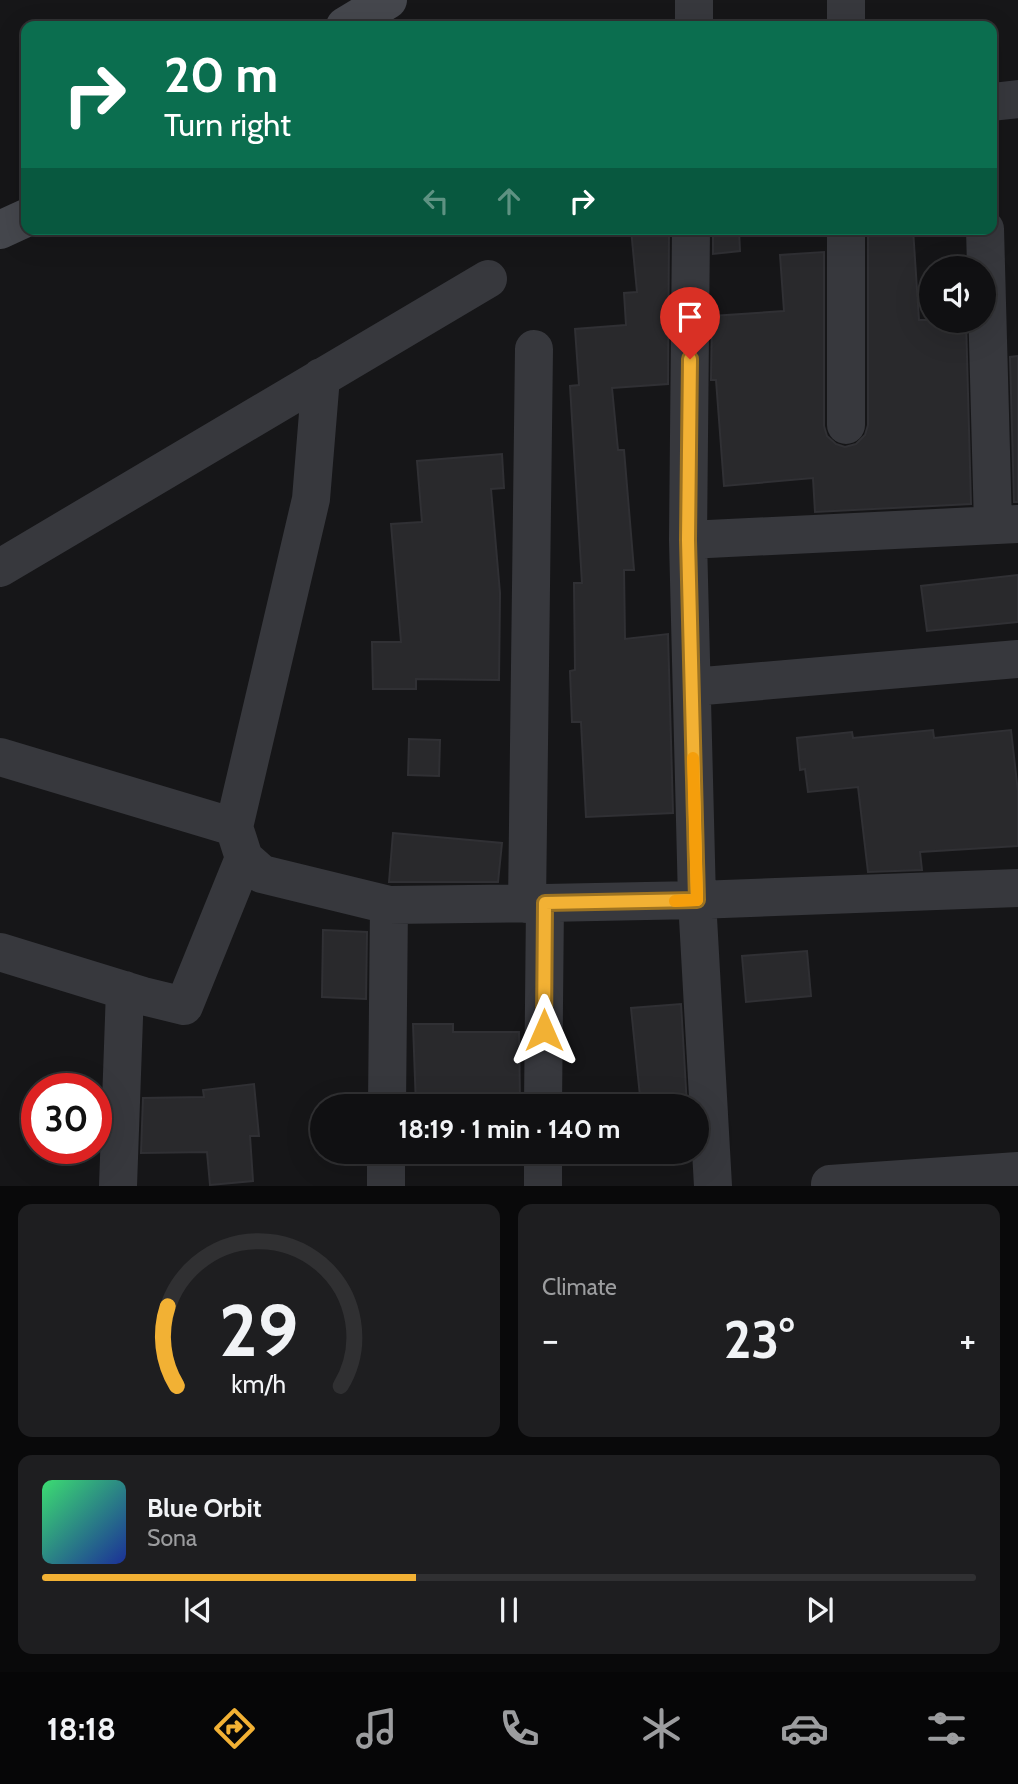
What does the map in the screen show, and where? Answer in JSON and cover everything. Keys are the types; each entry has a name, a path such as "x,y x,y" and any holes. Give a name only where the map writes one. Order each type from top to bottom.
{"main road":[{"path":"353,21 388,0"},
{"path":"0,230 21,220"}],"street":[{"path":"694,0 694,21"},
{"path":"846,0 846,21"},
{"path":"997,101 1018,99"},
{"path":"691,235 688,540 697,900 713,1185"},
{"path":"846,235 846,425"},
{"path":"688,540 1006,525 985,235"},
{"path":"0,568 488,279"},
{"path":"534,349 536,903 543,1094"},
{"path":"0,952 184,1006 239,842 311,499 321,377"},
{"path":"692,687 1018,659"},
{"path":"0,757 239,842 262,874 389,905 697,900 1018,888"},
{"path":"387,1094 389,905"},
{"path":"118,1185 125,990"},
{"path":"386,1164 386,1185"},
{"path":"543,1164 543,1185"},
{"path":"830,1184 1018,1171"}],"building":[{"path":"632,235 669,235 668,384 612,388 618,450 624,450 634,570 624,570 625,639 668,634 673,813 586,817 581,722 572,722 570,671 575,670 574,583 582,583 570,386 579,385 575,329 626,325 624,293 637,292"},
{"path":"713,235 739,235 740,251 713,254"},
{"path":"868,235 913,235 919,333 966,333 971,504 815,512 813,478 724,486 716,380 711,380 712,316 784,311 780,255 824,252 824,426 827,436 836,444 845,447 856,444 865,435 868,425"},
{"path":"1018,356 1018,502 1014,502 1010,357"},
{"path":"502,454 504,488 491,489 500,593 499,680 416,679 416,689 373,689 372,642 401,642 391,524 422,522 417,461"},
{"path":"1018,575 1018,622 927,631 921,586"},
{"path":"933,730 934,738 1011,730 1018,792 1018,846 920,852 922,870 868,872 858,787 808,792 805,769 800,770 797,738 852,732 853,738"},
{"path":"409,739 440,740 439,776 408,775"},
{"path":"393,833 502,843 498,882 389,882"},
{"path":"323,930 367,932 366,999 322,997"},
{"path":"807,951 811,996 746,1002 742,956"},
{"path":"681,1004 686,1094 640,1094 631,1008"},
{"path":"413,1024 453,1024 453,1032 519,1032 520,1094 416,1094"},
{"path":"254,1084 259,1136 250,1136 253,1181 210,1185 207,1152 141,1153 143,1098 204,1097 203,1090"}],"slow traffic":[{"path":"675,901 697,900 693,758"}],"route":[{"path":"544,1030 545,903 697,900 688,540 690,359"}]}
